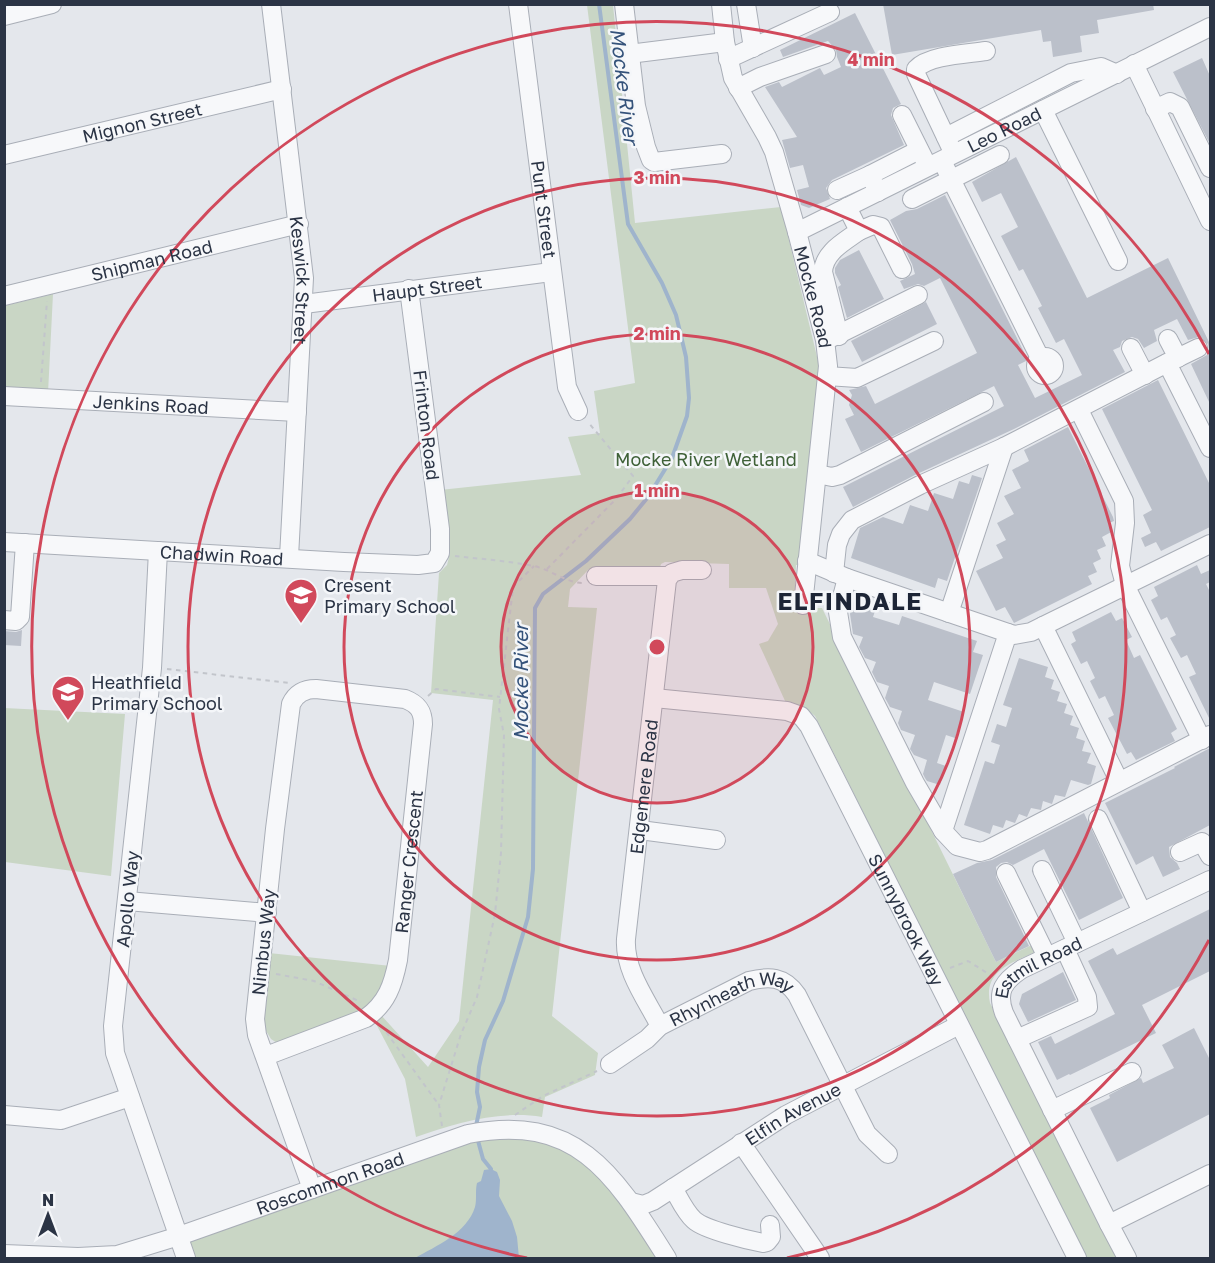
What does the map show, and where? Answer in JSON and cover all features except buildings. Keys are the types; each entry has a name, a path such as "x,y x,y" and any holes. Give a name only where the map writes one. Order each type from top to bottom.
{"street":[{"path":"4,16 52,4"},
{"name":"Keswick Street","path":"271,4 304,269 289,557"},
{"name":"Punt Street","path":"518,4 567,387 578,411"},
{"path":"624,4 636,106 645,147 651,160 654,162 722,154"},
{"name":"Mocke Road","path":"722,4 727,51 733,78 760,121 774,152 796,232 832,338 802,605"},
{"path":"746,4 753,48"},
{"path":"629,54 753,48 830,12"},
{"name":"Leo Road","path":"796,232 1210,27"},
{"path":"986,51 923,63 916,69 916,74 946,137 942,161 1040,358"},
{"path":"738,88 760,77 826,54"},
{"path":"1134,64 1210,221"},
{"path":"946,137 1071,74 1101,67 1117,74"},
{"name":"Mignon Street","path":"4,154 282,89"},
{"path":"1155,109 1170,102 1180,107 1210,168"},
{"path":"1043,110 1118,261"},
{"path":"902,115 920,150 942,161"},
{"path":"837,190 920,150"},
{"path":"912,199 1000,155"},
{"path":"870,175 878,192"},
{"path":"847,207 859,231"},
{"name":"Shipman Road","path":"4,296 299,224"},
{"path":"902,269 881,227 873,225 859,231 835,249 826,258 823,272 832,338 918,295"},
{"name":"Haupt Street","path":"304,303 551,272"},
{"name":"Frinton Road","path":"409,289 440,529 439,556"},
{"path":"1168,339 1173,361 1210,448"},
{"path":"827,376 857,378 934,341"},
{"path":"1131,348 1145,375"},
{"path":"1079,410 1124,501 1126,513 1120,566 1125,585 1206,737 980,852 957,846 943,831 915,783 842,637 838,612 841,575 837,545 841,534 852,520 920,485 1079,410 1198,348"},
{"name":"Jenkins Road","path":"4,396 297,412"},
{"path":"817,474 832,477 840,475 984,402"},
{"path":"949,613 1004,447"},
{"name":"Chadwin Road","path":"4,542 418,565 434,563 439,556"},
{"path":"4,620 16,621 20,617 25,543"},
{"path":"807,561 949,613 1008,633 1021,634 1043,626 1210,544"},
{"name":"Apollo Way","path":"158,551 152,668 113,1026 115,1053 186,1258"},
{"path":"596,576 668,576 682,570 702,570"},
{"name":"Edgemere Road","path":"660,1026 628,964 626,953 668,576"},
{"path":"1043,626 1119,781"},
{"path":"943,831 1008,633"},
{"path":"302,692 316,689 405,699 417,705"},
{"name":"Nimbus Way","path":"302,692 294,699 289,716 255,1019 258,1035 312,1189"},
{"name":"Sunnybrook Way","path":"654,698 787,711 801,716 809,726 1077,1258"},
{"name":"Ranger Crescent","path":"375,1012 389,994 398,960 423,724 423,717 417,705"},
{"path":"1098,819 1142,912"},
{"path":"640,830 716,840"},
{"path":"1180,852 1202,842 1210,856"},
{"path":"1017,1040 1088,1007 1088,997 1071,946 1042,870"},
{"path":"1006,873 1047,957"},
{"name":"Estmil Road","path":"1127,1258 1017,1040 1000,1003 1001,991 1011,976 1022,969 1210,880"},
{"path":"127,901 267,913"},
{"name":"Rhynheath Way","path":"610,1064 647,1039 660,1026 749,981 764,977 780,979 791,986 797,995 867,1134 888,1154"},
{"path":"266,1056 352,1025 375,1012"},
{"name":"Elfin Avenue","path":"631,1202 648,1204 786,1114 959,1025"},
{"path":"1052,1110 1132,1072"},
{"path":"4,1115 61,1120 130,1097"},
{"name":"Roscommon Road","path":"9,1256 108,1256 135,1251 468,1134 487,1130 526,1129 570,1144 599,1164 631,1202 667,1258"},
{"path":"741,1143 820,1258"},
{"path":"1109,1224 1210,1174"},
{"path":"673,1188 693,1219 701,1225 763,1243 771,1237 770,1225"}],"path":[{"path":"48,285 41,383 52,399"},
{"path":"547,569 616,499 633,477 578,411"},
{"path":"439,556 534,566 547,569 569,580"},
{"path":"439,1105 461,1034 477,997 495,914 501,853 504,735 499,709 500,697 513,587 534,566"},
{"path":"152,668 295,684 302,692"},
{"path":"417,705 436,689 500,697"},
{"path":"934,975 968,961 1005,983"},
{"path":"261,971 314,981 375,1012 439,1105 443,1129"},
{"path":"513,1117 543,1096 610,1064"}],"green space":[{"name":"Mocke River Wetland","path":"587,5 613,5 635,223 781,207 819,365 801,565 796,565 794,608 822,608 996,962 1034,944 1037,951 1010,964 995,975 989,992 990,1003 1117,1258 1086,1258 815,716 803,706 786,703 759,644 768,641 778,624 766,588 729,588 729,564 665,562 661,564 659,571 589,569 570,589 568,607 597,608 552,1016 598,1053 595,1075 545,1097 542,1117 510,1115 478,1119 416,1137 405,1079 374,1020 381,1015 428,1067 459,1021 493,700 431,693 439,573 447,565 450,553 448,552 440,490 581,475 568,437 600,433 594,391 635,383"},
{"path":"53,294 48,393 5,391 4,306"},
{"path":"4,708 125,714 111,876 5,862"},
{"path":"269,953 391,966 388,978 368,1010 277,1043 271,1039 263,1026"},
{"path":"487,1130 583,1152 667,1258 186,1258 179,1236"}],"water":[{"path":"491,1169 497,1172 500,1180 499,1196 512,1221 517,1237 519,1258 415,1258 450,1238 465,1224 475,1207 477,1183 481,1181 484,1170"}],"waterway":[{"name":"Mocke River","path":"476,1126 480,1107 477,1092 479,1067 485,1040 503,1001 528,917 533,869 535,608 543,594 586,561 630,519 648,497 672,458 687,416 689,398 686,357 676,315 662,283 628,224 599,4"},
{"name":"Mocke River","path":"477,1137 483,1159 491,1169"}],"place":[{"name":"Cresent Primary School","path":"301,624"},
{"name":"Heathfield Primary School","path":"68,721"}],"district":[{"name":"ELFINDALE","path":"850,600"}]}
